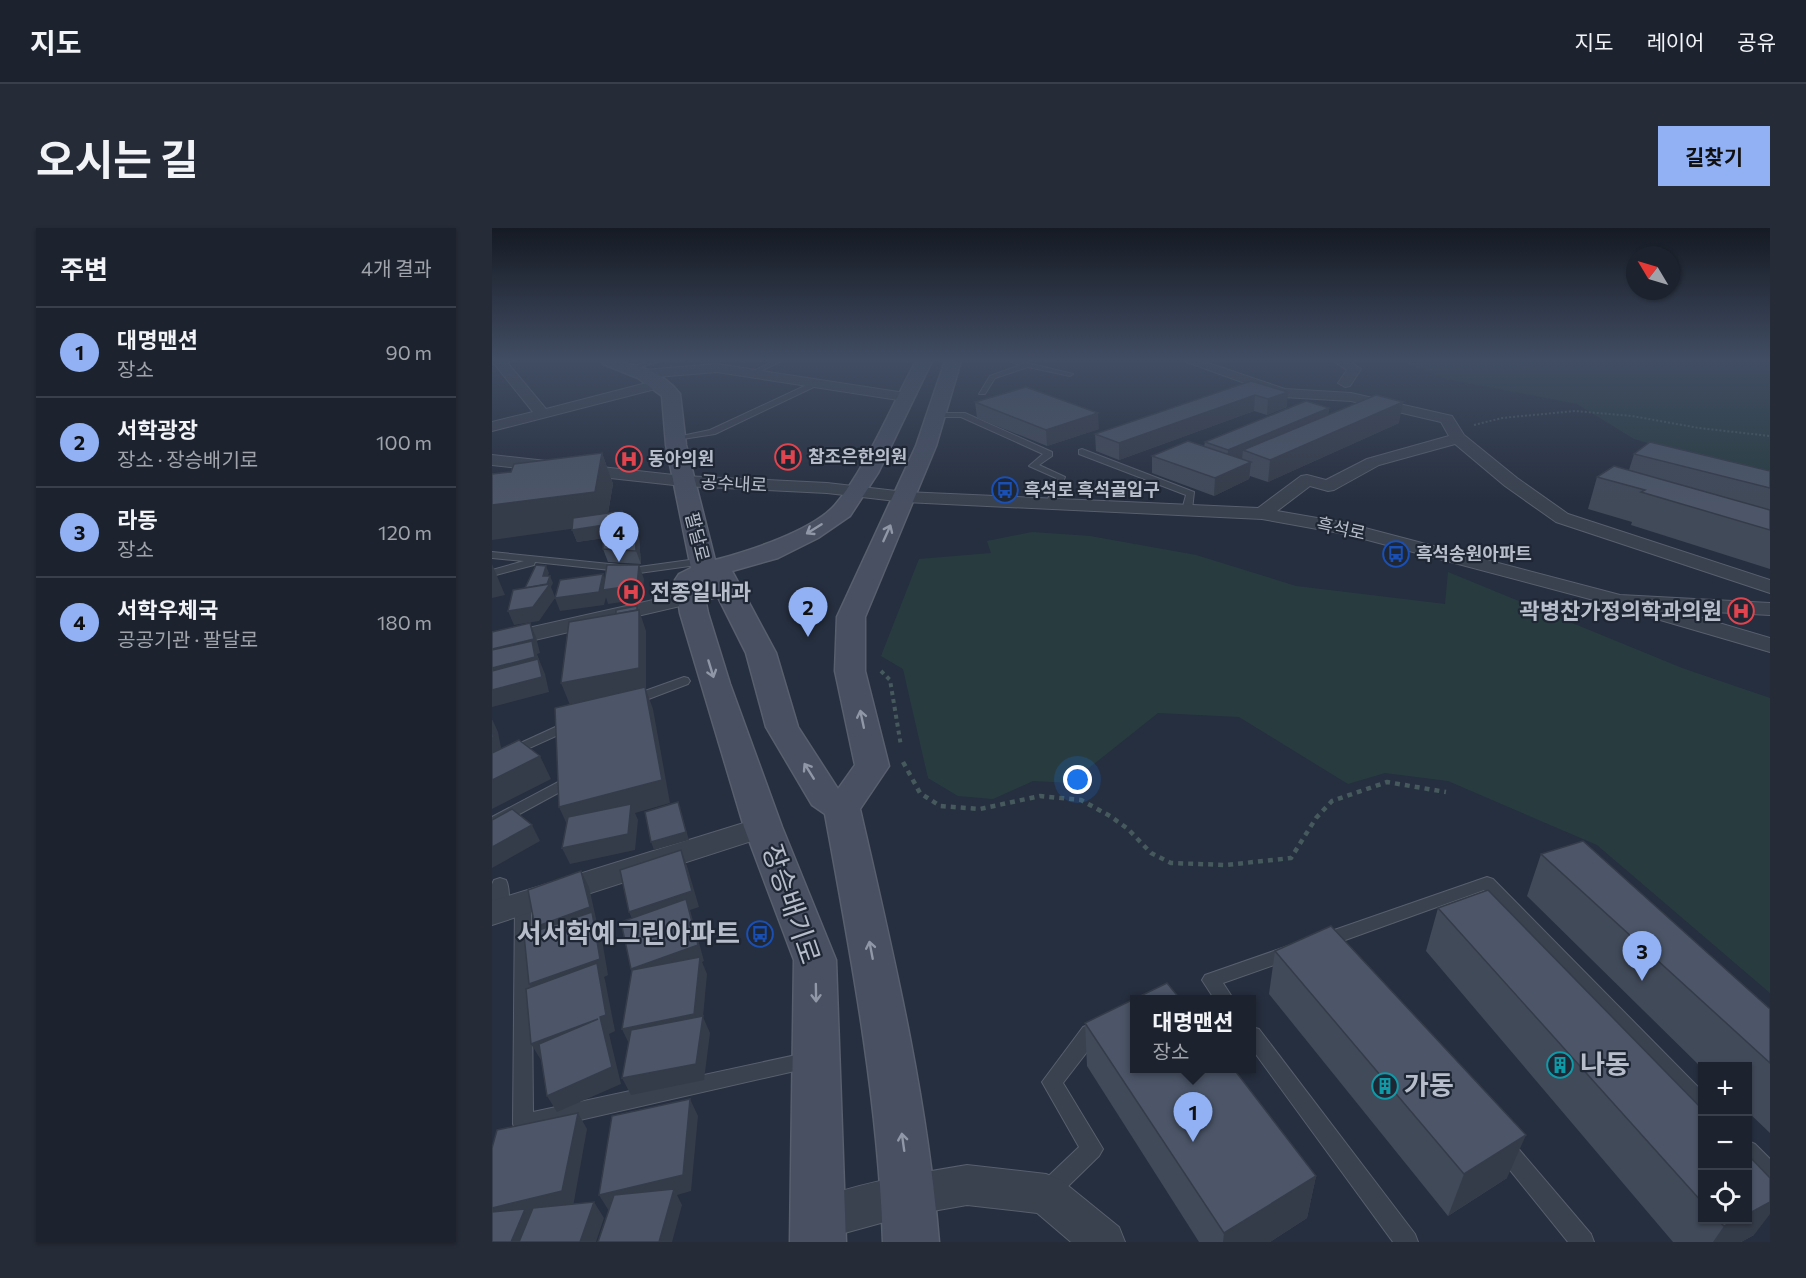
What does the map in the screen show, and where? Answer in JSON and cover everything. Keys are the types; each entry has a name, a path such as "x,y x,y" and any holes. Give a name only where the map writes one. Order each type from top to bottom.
{"street":[{"path":"538,408 542,413"},
{"path":"492,427 554,408"},
{"name":"팔달로","path":"673,408 683,481 704,566 720,573 761,652 782,727 825,797 842,809"},
{"path":"693,605 688,580 704,566 769,553 809,533 842,511 857,493 899,408"},
{"path":"911,1242 910,1195 889,1038 842,809 872,766 850,671 851,616 905,497 940,408"},
{"path":"1401,408 1448,419 1456,434 1511,482 1562,518 1770,587"},
{"path":"1262,514 1307,480 1328,486 1373,462 1456,434"},
{"name":"공수내로","path":"492,460 683,481 827,488 905,497"},
{"name":"흑석로","path":"905,497 1262,514 1347,529 1620,601 1770,609"},
{"path":"492,643 655,604 693,605 729,589"},
{"path":"1620,601 1770,645"},
{"name":"장승배기로","path":"693,605 764,827 815,960 818,1230"},
{"path":"504,903 764,827"},
{"path":"818,1230 910,1195 968,1185 1046,1194 1104,1242"}],"lane":[{"path":"676,438 712,432 763,408"},
{"path":"938,415 962,416 1049,454 1033,466 1061,477 1052,504"},
{"path":"1082,452 1191,494 1187,510"},
{"path":"492,555 639,570 704,566"},
{"path":"492,573 535,561"},
{"path":"620,705 684,681"},
{"path":"492,761 588,717"},
{"path":"492,824 564,784"},
{"path":"1222,995 1211,980 1487,883 1698,1100"},
{"path":"504,903 523,1124 817,1059"},
{"path":"1330,938 1345,957"},
{"path":"1046,1194 1092,1149 1052,1082 1090,1033 1117,1021"},
{"path":"1256,1042 1407,1242"},
{"path":"1491,1131 1583,1242"},
{"path":"1752,1155 1770,1174"}],"path":[{"path":"1456,434 1502,418 1575,411 1632,416 1699,428 1770,436"},
{"path":"850,671 880,671 890,680 904,767 920,794 940,806 980,809 1041,796 1081,800 1110,816 1128,829 1151,853 1171,863 1226,865 1291,858 1316,818 1332,801 1387,782 1446,792"}],"green space":[{"path":"1584,408 1770,408 1770,479 1634,439"},
{"path":"1032,532 1090,536 1196,555 1296,586 1445,604 1448,572 1682,668 1770,698 1770,993 1597,845 1448,781 1385,773 1348,784 1239,717 1158,713 1070,783 1033,781 993,799 958,796 928,778 903,669 881,656 919,559 991,553 987,541"}],"building":[{"path":"991,408 1085,408 1098,413 1046,430"},
{"path":"1171,408 1217,408 1119,443 1095,434"},
{"path":"1288,408 1328,408 1228,450 1205,442"},
{"path":"1344,408 1389,408 1270,460 1243,450"},
{"path":"1188,441 1251,462 1215,478 1152,456"},
{"path":"1650,442 1770,471 1770,488 1634,454"},
{"path":"602,453 595,492 492,505 492,474 511,472 514,464"},
{"path":"1614,466 1770,510 1770,530 1597,477"},
{"path":"622,511 623,522 572,530 573,518"},
{"path":"635,525 636,551 603,549 603,530"},
{"path":"536,565 546,566 543,576 550,576 547,584 525,588"},
{"path":"607,565 639,565 637,585 603,590"},
{"path":"603,574 599,592 555,598 560,580"},
{"path":"550,584 533,607 508,611 513,590"},
{"path":"637,606 637,610 616,614 616,610"},
{"path":"639,610 639,668 561,683 569,622"},
{"path":"530,623 534,639 492,649 492,632"},
{"path":"532,641 535,657 492,668 492,650"},
{"path":"538,659 542,677 492,690 492,671"},
{"path":"645,687 662,780 559,807 555,708"},
{"path":"519,740 540,756 492,780 492,753"},
{"path":"678,802 686,832 651,842 645,812"},
{"path":"631,804 628,834 562,848 568,817"},
{"path":"512,809 532,825 492,847 492,820"},
{"path":"1583,841 1770,1009 1770,1063 1541,854"},
{"path":"681,850 692,891 629,912 620,870"},
{"path":"581,871 590,907 535,927 528,890"},
{"path":"1488,890 1698,1105 1698,1198 1438,908"},
{"path":"686,899 698,945 631,969 621,922"},
{"path":"592,912 600,959 529,984 524,935"},
{"path":"1331,926 1526,1135 1464,1174 1275,951"},
{"path":"700,957 694,1014 622,1029 632,970"},
{"path":"597,963 606,1015 600,1017 612,1067 547,1096 539,1044 598,1019 531,1044 526,989"},
{"path":"1167,983 1177,995 1142,995"},
{"path":"1130,1001 1130,1073 1237,1073 1316,1176 1224,1233 1085,1023"},
{"path":"703,1016 696,1064 622,1078 631,1030"},
{"path":"690,1099 683,1175 599,1195 612,1116"},
{"path":"578,1113 562,1191 492,1208 492,1148 497,1130"},
{"path":"1752,1159 1770,1178 1770,1202 1752,1212"},
{"path":"674,1189 659,1242 598,1242 614,1195"},
{"path":"594,1202 580,1242 519,1242 533,1208"},
{"path":"525,1209 511,1242 492,1242 492,1212"}],"place":[{"name":"참조은한의원","path":"788,457"},
{"name":"동아의원","path":"629,459"},
{"name":"흑석로 흑석골입구","path":"1005,490"},
{"name":"흑석송원아파트","path":"1396,554"},
{"name":"서학우체국","path":"619,562"},
{"name":"전종일내과","path":"631,592"},
{"name":"곽병찬가정의학과의원","path":"1741,611"},
{"name":"서학광장","path":"808,637"},
{"name":"서서학예그린아파트","path":"760,934"},
{"name":"라동","path":"1642,981"},
{"name":"나동","path":"1560,1065"},
{"name":"가동","path":"1385,1086"},
{"name":"대명맨션","path":"1193,1142"}]}
